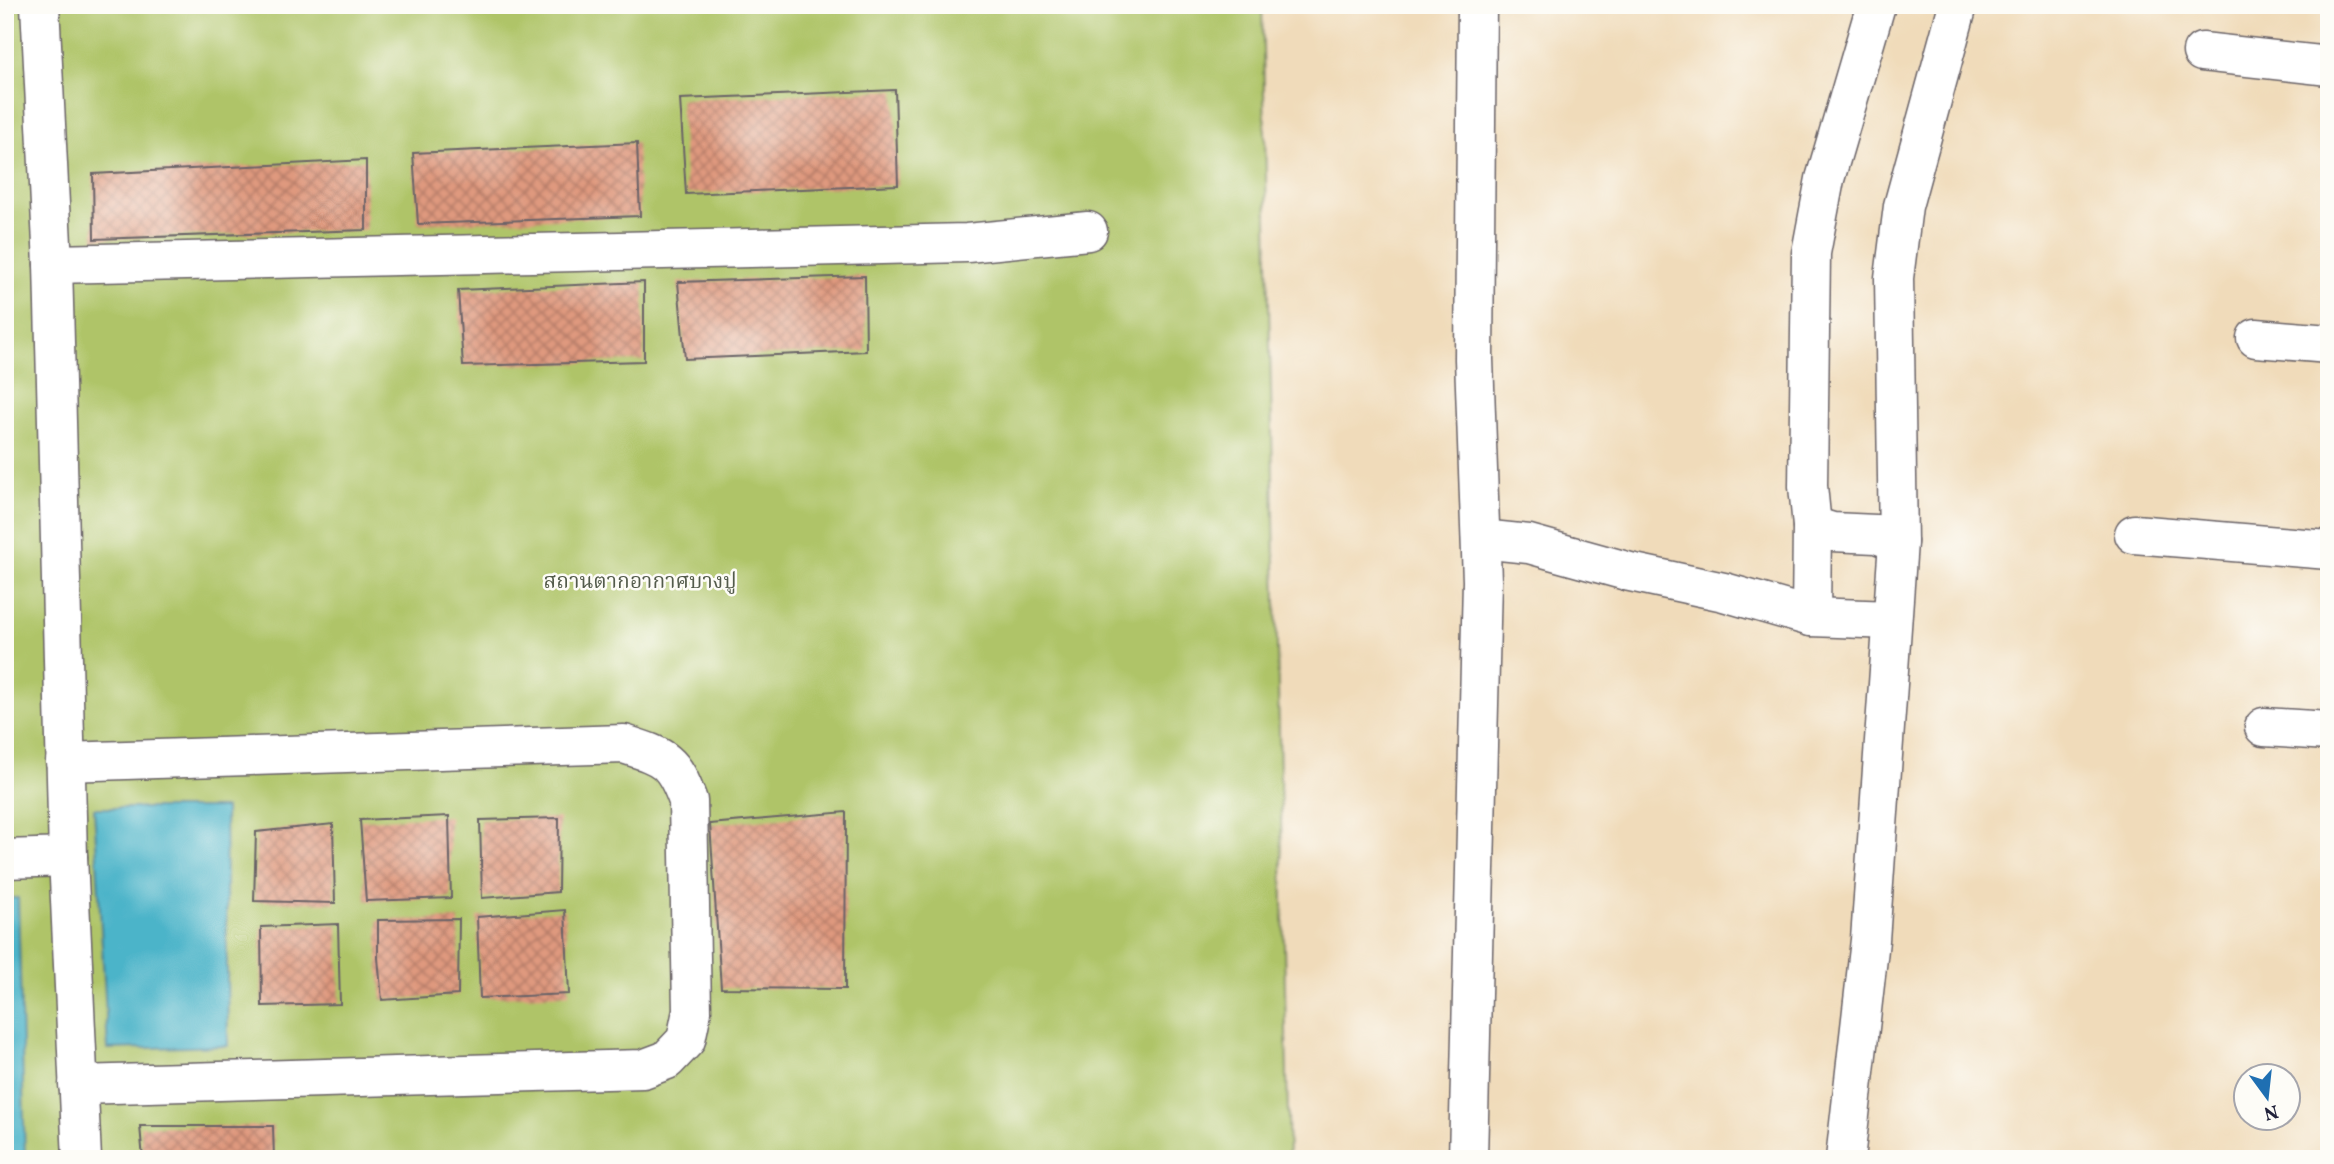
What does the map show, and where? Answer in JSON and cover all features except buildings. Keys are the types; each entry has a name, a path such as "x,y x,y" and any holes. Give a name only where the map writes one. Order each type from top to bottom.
{"street":[{"path":"40,5 53,264 68,857 82,1159"},
{"path":"1468,1159 1481,622 1474,359 1477,5"},
{"path":"1811,617 1822,529 1808,486 1811,253 1825,179 1876,5"},
{"path":"1845,1159 1870,940 1892,620 1887,538 1894,278 1903,206 1958,5"},
{"path":"2202,52 2329,66"},
{"path":"53,264 967,243 1087,231"},
{"path":"2256,338 2329,344"},
{"path":"1822,529 1887,538"},
{"path":"2134,534 2329,550"},
{"path":"1480,539 1529,544 1630,572 1724,592 1811,617 1892,620"},
{"path":"2264,727 2329,731"},
{"path":"65,762 624,744 661,756 678,775 688,801 692,1010 686,1040 667,1060 643,1069 78,1085"},
{"path":"5,859 68,857"}],"green space":[{"name":"สถานตากอากาศบางปู","path":"5,5 1262,5 1289,1159 5,1159"}],"water":[{"path":"94,808 225,808 228,1046 108,1049"},
{"path":"5,898 18,898 25,1159 5,1159"}]}
